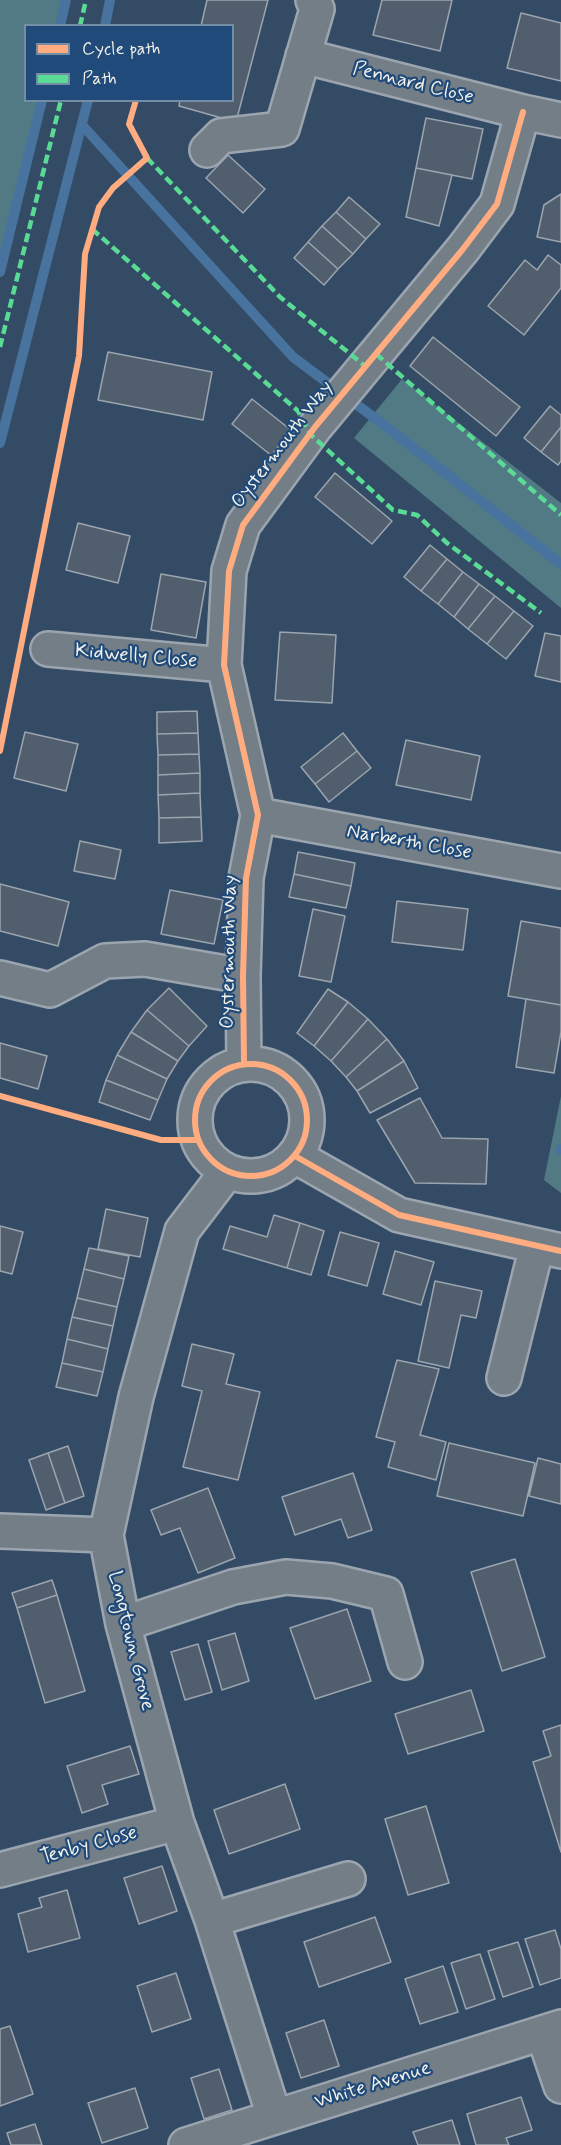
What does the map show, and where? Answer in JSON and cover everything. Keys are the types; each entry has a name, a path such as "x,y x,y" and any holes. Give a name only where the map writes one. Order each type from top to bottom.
{"street":[{"path":"207,150 221,136 282,129 317,9 313,0"},
{"name":"Pennard Close","path":"303,56 561,120"},
{"name":"Oystermouth Way","path":"244,1064 243,975 246,878 258,815 224,665 229,571 243,525 315,427 463,249 497,204 523,112"},
{"name":"Kidwelly Close","path":"48,649 224,665"},
{"name":"Narberth Close","path":"258,815 561,871"},
{"path":"0,978 50,990 105,961 145,959 243,975"},
{"path":"244,1064 276,1069 290,1079 301,1093 307,1110 306,1135 295,1156 280,1169 269,1174 250,1177 227,1172 214,1163 203,1151 198,1140 194,1119 198,1101 214,1077 232,1067 244,1064"},
{"path":"295,1156 399,1215 549,1249 504,1378"},
{"name":"Longtown Grove","path":"227,1172 182,1231 136,1397 106,1534 123,1624 177,1823 212,1920 274,2116"},
{"path":"0,1531 106,1534"},
{"path":"123,1624 233,1587 286,1577 332,1581 386,1594 405,1662"},
{"name":"Tenby Close","path":"0,1870 177,1823"},
{"path":"212,1920 348,1879"},
{"path":"552,2030 561,2086"},
{"name":"White Avenue","path":"186,2145 552,2030"}],"green space":[{"path":"0,0 66,0 60,24 24,24 24,102 42,102 0,272"},
{"path":"402,379 561,503 561,608 354,438"},
{"path":"561,1096 561,1193 544,1180"}],"building":[{"path":"207,0 268,0 236,122 179,106 180,102 234,102 234,24 201,24"},
{"path":"382,0 452,0 440,51 373,35"},
{"path":"521,13 561,23 561,81 507,68"},
{"path":"426,118 483,129 472,179 416,168"},
{"path":"228,155 265,189 243,213 206,178"},
{"path":"416,168 452,175 439,226 406,217"},
{"path":"561,194 561,242 537,237 544,205"},
{"path":"349,197 380,224 366,239 336,212"},
{"path":"336,212 366,239 353,254 322,226"},
{"path":"322,226 353,254 338,269 308,242"},
{"path":"308,242 338,269 324,285 294,258"},
{"path":"548,255 561,265 561,288 524,335 488,306 525,260 537,270"},
{"path":"433,337 520,407 496,436 410,366"},
{"path":"108,352 212,372 203,420 98,400"},
{"path":"252,399 292,431 272,456 232,424"},
{"path":"550,406 561,415 561,427 541,452 524,438"},
{"path":"561,427 561,461 558,465 541,452"},
{"path":"335,473 392,521 372,544 315,497"},
{"path":"78,523 130,536 118,583 66,570"},
{"path":"430,545 447,559 421,591 404,577"},
{"path":"447,559 463,572 438,604 421,591"},
{"path":"463,572 479,584 454,617 438,604"},
{"path":"161,574 206,582 196,638 151,630"},
{"path":"479,584 495,596 468,629 454,617"},
{"path":"495,596 514,611 487,644 468,629"},
{"path":"514,611 533,626 506,659 487,644"},
{"path":"280,632 336,635 332,703 275,700"},
{"path":"545,633 561,636 561,682 535,676"},
{"path":"197,711 198,733 157,734 157,712"},
{"path":"25,732 78,744 66,791 14,778"},
{"path":"198,733 199,754 158,755 157,734"},
{"path":"343,733 357,751 315,784 301,767"},
{"path":"406,740 480,756 471,800 396,785"},
{"path":"357,751 371,768 329,802 315,784"},
{"path":"199,754 200,773 158,775 158,755"},
{"path":"200,773 200,793 158,795 158,775"},
{"path":"200,793 201,817 159,818 158,795"},
{"path":"201,817 202,841 159,843 159,818"},
{"path":"80,841 121,850 115,879 74,871"},
{"path":"298,852 355,863 351,886 294,874"},
{"path":"294,874 351,886 346,908 289,897"},
{"path":"0,884 69,902 58,946 0,931"},
{"path":"170,890 223,900 214,944 161,934"},
{"path":"397,901 468,909 463,950 392,942"},
{"path":"313,909 345,916 331,982 299,976"},
{"path":"521,921 561,928 561,1005 508,996"},
{"path":"169,988 207,1026 189,1046 147,1010"},
{"path":"328,989 348,1002 314,1046 297,1033"},
{"path":"526,999 561,1005 561,1032 554,1073 516,1067"},
{"path":"348,1002 368,1019 331,1061 314,1046"},
{"path":"147,1010 189,1046 178,1061 131,1032"},
{"path":"368,1019 387,1039 346,1077 331,1061"},
{"path":"131,1032 178,1061 167,1079 117,1055"},
{"path":"387,1039 404,1061 357,1091 346,1077"},
{"path":"0,1043 47,1056 38,1089 0,1078"},
{"path":"117,1055 167,1079 158,1100 106,1080"},
{"path":"404,1061 418,1088 370,1113 357,1091"},
{"path":"106,1080 158,1100 150,1120 99,1102"},
{"path":"420,1098 442,1138 488,1139 486,1184 415,1183 377,1120"},
{"path":"106,1209 148,1218 140,1257 98,1249"},
{"path":"274,1215 300,1223 287,1268 223,1249 230,1226 267,1237"},
{"path":"300,1223 324,1231 311,1275 287,1268"},
{"path":"0,1226 23,1232 12,1274 0,1271"},
{"path":"340,1232 379,1243 367,1286 328,1275"},
{"path":"89,1248 129,1256 124,1279 84,1269"},
{"path":"395,1251 434,1262 421,1305 383,1294"},
{"path":"84,1269 124,1279 117,1307 77,1298"},
{"path":"435,1281 482,1291 476,1318 461,1315 449,1368 418,1361"},
{"path":"77,1298 117,1307 113,1326 72,1317"},
{"path":"72,1317 113,1326 108,1349 67,1339"},
{"path":"67,1339 108,1349 103,1372 62,1363"},
{"path":"192,1344 234,1354 226,1384 260,1392 238,1480 183,1467 202,1391 182,1386"},
{"path":"397,1360 439,1369 420,1435 446,1442 436,1480 388,1467 395,1442 376,1437"},
{"path":"62,1363 103,1372 97,1396 56,1387"},
{"path":"449,1443 535,1463 523,1516 437,1496"},
{"path":"68,1446 84,1496 65,1503 48,1453"},
{"path":"48,1453 65,1503 46,1510 29,1460"},
{"path":"538,1458 561,1464 561,1504 529,1496"},
{"path":"353,1473 372,1530 348,1538 341,1519 295,1535 282,1497"},
{"path":"208,1488 235,1558 198,1573 180,1528 161,1535 151,1510"},
{"path":"515,1559 545,1657 502,1671 471,1572"},
{"path":"52,1580 57,1595 17,1608 12,1593"},
{"path":"57,1595 85,1691 45,1703 17,1608"},
{"path":"347,1609 371,1681 315,1699 290,1628"},
{"path":"235,1633 249,1681 222,1690 208,1641"},
{"path":"198,1644 212,1692 185,1700 171,1652"},
{"path":"471,1690 484,1731 408,1754 395,1714"},
{"path":"561,1725 561,1852 533,1762 551,1756 543,1731"},
{"path":"130,1746 139,1774 102,1785 108,1804 82,1813 67,1766"},
{"path":"285,1784 300,1829 229,1854 214,1810"},
{"path":"426,1806 449,1883 408,1895 385,1819"},
{"path":"162,1866 177,1911 139,1924 124,1878"},
{"path":"67,1890 80,1938 28,1952 18,1914 42,1907 39,1898"},
{"path":"375,1917 391,1962 319,1987 304,1942"},
{"path":"555,1930 561,1949 561,1978 540,1985 525,1939"},
{"path":"518,1942 533,1987 503,1997 488,1951"},
{"path":"480,1954 495,1999 466,2009 451,1963"},
{"path":"443,1966 458,2012 420,2024 405,1979"},
{"path":"176,1973 191,2019 152,2032 137,1986"},
{"path":"324,2020 339,2066 301,2078 286,2033"},
{"path":"10,2026 33,2094 0,2106 0,2029"},
{"path":"219,2069 232,2110 204,2119 191,2078"},
{"path":"135,2088 148,2128 102,2143 88,2103"},
{"path":"521,2097 532,2130 506,2138 509,2145 476,2145 467,2114"},
{"path":"452,2120 460,2145 418,2145 413,2132"},
{"path":"35,2124 42,2145 11,2145 7,2133"}],"waterway":[{"path":"60,24 66,0"},
{"path":"105,24 110,0"},
{"path":"0,272 42,102"},
{"path":"0,443 87,102"},
{"path":"83,126 293,357 392,431 561,564"}],"marked path":[{"path":"80,24 86,0"},
{"path":"0,347 61,102"},
{"path":"147,158 280,297 365,366"},
{"path":"92,229 298,411 310,434 393,510 417,515 447,543 541,613"},
{"path":"376,354 561,515"}],"cycle path":[{"path":"0,751 79,356 85,254 99,207 113,188 147,158 129,124 135,102"},
{"path":"244,1064 243,976 246,878 258,815 224,665 229,571 243,525 315,427 463,249 497,204 523,112"},
{"path":"251,1064 272,1068 291,1080 303,1099 307,1120 303,1141 291,1160 272,1172 251,1176 230,1172 211,1160 199,1141 195,1120 199,1099 211,1080 230,1068 251,1064"},
{"path":"0,1096 161,1140 198,1140"},
{"path":"295,1156 399,1215 561,1251"}]}
